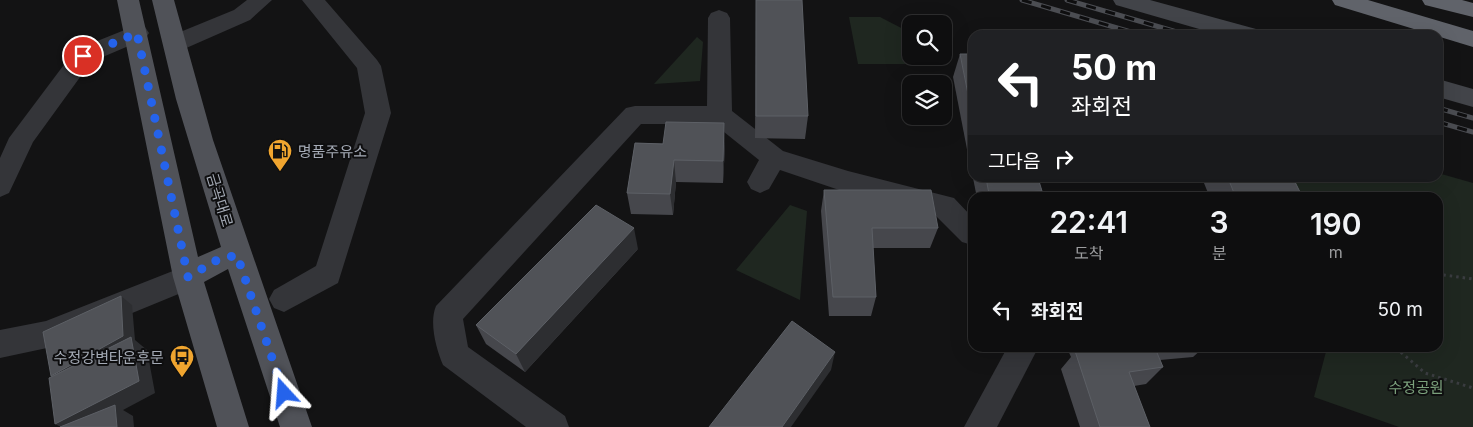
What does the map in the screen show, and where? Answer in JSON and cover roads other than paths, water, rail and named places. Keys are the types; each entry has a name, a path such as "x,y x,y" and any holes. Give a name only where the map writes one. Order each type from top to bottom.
{"highway":[{"path":"1343,0 1473,39"},
{"path":"1433,0 1473,10"}],"main road":[{"path":"128,0 137,33 188,277 232,427"},
{"name":"금곡대로","path":"162,0 176,43 188,97 237,255 296,427"},
{"path":"188,277 217,260 237,255"}],"street":[{"path":"176,43 242,16 262,0"},
{"path":"284,299 328,274 378,113 369,66 313,0"},
{"path":"1124,0 1230,30"},
{"path":"719,18 720,115"},
{"path":"0,186 22,138 83,56 137,33"},
{"path":"1443,89 1473,98"},
{"path":"553,427 454,355 447,315 636,115 720,115 774,158 848,182 944,206 968,230"},
{"path":"760,182 774,158"},
{"path":"0,344 47,334 188,277"},
{"path":"980,427 1021,352"}],"railway":[{"path":"1022,0 1124,30"},
{"path":"1067,0 1170,30"},
{"path":"1443,109 1473,118"},
{"path":"1443,123 1473,132"}],"place":[{"name":"명품주유소","path":"280,172"},
{"name":"수정강변타운후문","path":"182,378"}],"park label":[{"name":"수정공원","path":"1416,387"}]}
